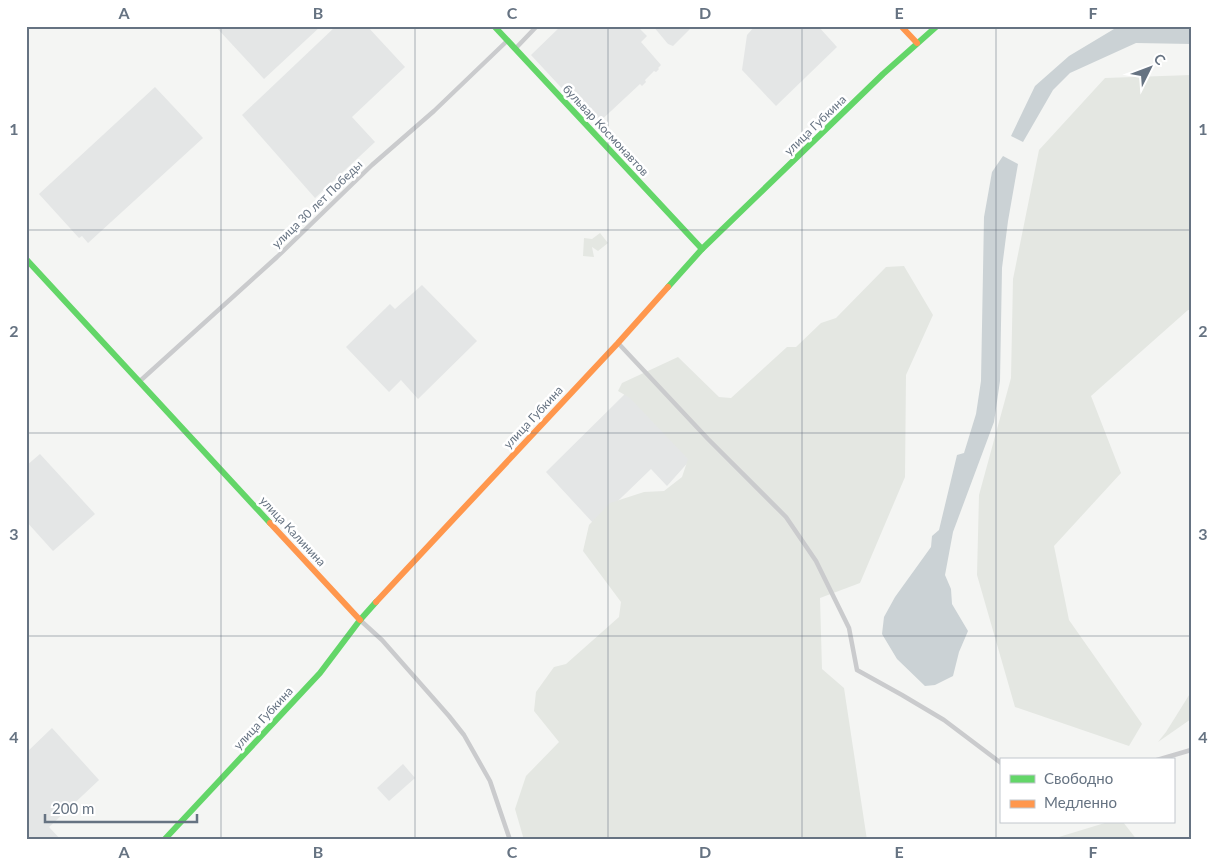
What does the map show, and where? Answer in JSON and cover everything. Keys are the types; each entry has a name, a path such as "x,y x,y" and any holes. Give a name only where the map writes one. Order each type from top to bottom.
{"street":[{"name":"бульвар Космонавтов","path":"494,26 702,249"},
{"path":"515,49 537,26"},
{"path":"901,26 917,43"},
{"name":"улица Губкина","path":"164,840 320,673 360,620 408,566 618,343 702,249 937,26"},
{"name":"улица 30 лет Победы","path":"140,381 277,257 372,165 434,111 507,41"},
{"name":"улица Калинина","path":"26,259 360,620 382,640 450,716 464,735 490,781 510,840"},
{"path":"618,343 708,439 786,517 816,561 849,628 857,670 944,720 1000,762"},
{"path":"1164,758 1191,750"}],"shaded area":[{"path":"217,26 321,26 264,79"},
{"path":"336,26 367,26 405,67 352,117 375,142 315,198 242,115"},
{"path":"561,26 642,26 640,29 647,36 641,42 661,65 656,72 654,71 645,80 646,82 642,86 640,84 596,125 531,55"},
{"path":"653,26 693,26 673,46 668,44"},
{"path":"755,26 818,26 837,47 776,106 742,70 747,35"},
{"path":"1129,26 1191,26 1191,44 1136,43 1070,73 1053,90 1023,142 1011,136 1035,86 1069,56 1114,29"},
{"path":"1191,75 1191,310 1188,310 1091,396 1121,473 1054,546 1069,620 1142,724 1129,746 1015,707 977,575 979,495 1011,378 1013,279 1039,150 1105,78"},
{"path":"155,87 203,138 88,243 82,236 79,238 39,194"},
{"path":"1003,156 1018,164 1002,268 1000,381 994,422 953,532 945,575 951,589 952,604 968,631 959,652 953,676 935,685 925,686 897,659 882,634 884,617 895,597 931,547 932,536 939,530 957,455 964,453 976,414 981,381 984,217 992,172"},
{"path":"600,233 608,243 598,251 592,247 594,257 583,256 584,238 592,239"},
{"path":"904,266 933,315 906,375 905,477 860,583 820,598 822,669 844,688 867,840 524,840 515,809 526,776 559,742 534,711 536,692 554,667 566,664 619,617 621,602 583,551 589,525 610,503 644,492 664,491 682,477 688,459 630,398 618,391 622,383 678,357 719,397 731,398 787,347 796,347 821,323 836,318 886,267"},
{"path":"422,285 477,341 418,399 401,380 389,392 346,347 390,304 395,309"},
{"path":"628,391 691,459 667,486 651,469 594,524 546,472"},
{"path":"40,454 95,514 53,551 26,521 26,466"},
{"path":"1191,692 1191,719 1158,742 1166,732"},
{"path":"52,728 99,780 49,827 61,840 26,840 26,753"},
{"path":"403,764 415,778 389,801 377,788"},
{"path":"1101,824 1125,824 1137,840 1049,840"}],"traffic: fast":[{"path":"494,26 702,249"},
{"path":"668,287 702,249 883,74 937,26"},
{"path":"26,259 270,523"},
{"path":"164,840 320,673 376,602"}],"traffic: slow":[{"path":"901,26 917,43"},
{"path":"376,602 668,287"},
{"path":"270,523 360,620"}]}
